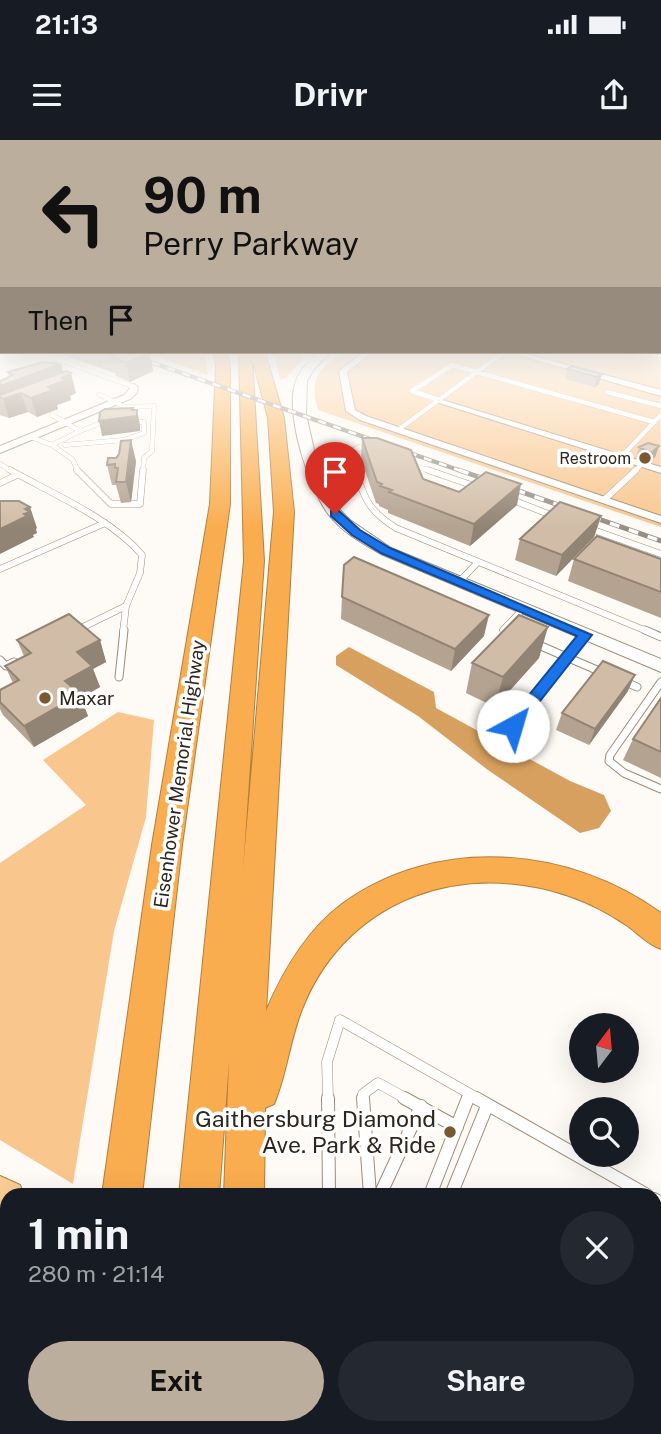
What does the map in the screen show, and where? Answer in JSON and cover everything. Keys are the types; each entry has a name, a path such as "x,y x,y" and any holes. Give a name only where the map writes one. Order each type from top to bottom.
{"highway":[{"name":"Eisenhower Memorial Highway","path":"123,1188 166,845 220,504 222,406"},
{"path":"200,1182 254,561 249,406"},
{"path":"245,1188 249,990 284,512 276,418 272,406"},
{"path":"246,1188 264,1064 284,1008 300,972 345,919 370,899 398,885 454,869 510,869 566,880 633,913 661,934"}],"street":[{"path":"0,450 105,406"},
{"path":"300,406 312,460 328,504 356,533 386,551 661,666"},
{"path":"350,406 351,411 363,418 661,520"},
{"path":"459,406 661,470"}],"lane":[{"path":"124,406 143,406"},
{"path":"31,437 52,445 73,460 78,473 111,504 140,504 144,457 152,452 154,406"},
{"path":"398,430 430,406"},
{"path":"600,406 654,422"},
{"path":"52,415 80,431"},
{"path":"621,457 661,415"},
{"path":"52,445 111,419 153,417"},
{"path":"65,445 124,440 144,433 144,422 125,422"},
{"path":"97,424 115,423"},
{"path":"52,445 127,442 153,434"},
{"path":"383,455 359,447 349,453 365,501 378,517 421,541 661,637"},
{"path":"407,463 489,492"},
{"path":"0,464 105,523 138,548 142,556 141,568 126,606 119,677"},
{"path":"604,500 642,464"},
{"path":"430,471 435,484"},
{"path":"0,483 18,475"},
{"path":"456,488 465,483"},
{"path":"501,496 560,518"},
{"path":"0,569 105,523"},
{"path":"585,527 661,554"},
{"path":"459,582 477,563"},
{"path":"66,636 126,606"},
{"path":"503,630 523,609"},
{"path":"513,726 586,635"},
{"path":"530,641 637,687"},
{"path":"0,660 6,666 18,660"},
{"path":"661,682 657,696 610,755 609,761 624,773 661,789"},
{"path":"330,1188 327,1062 340,1020 634,1188"},
{"path":"370,1188 363,1094 378,1083 457,1126"},
{"path":"433,1188 469,1096"},
{"path":"454,1188 487,1106"},
{"path":"383,1188 421,1107"}],"shaded area":[{"path":"317,406 660,406 661,527 318,410"},
{"path":"349,647 434,692 436,708 570,781 604,795 611,811 599,828 580,833 488,770 418,716 336,665 336,656"},
{"path":"118,712 154,720 146,817 114,931 73,1184 0,1140 0,863 86,805 43,760"}],"building":[{"path":"133,408 132,410 137,410 137,416 99,421 100,412 105,409"},
{"path":"362,438 377,438 411,450 423,479 459,492 486,472 521,484 474,524 389,492 392,490 380,486 382,484 377,482"},
{"path":"131,440 126,482 116,482 118,468 115,468 115,464 107,465 108,458 116,458 121,441"},
{"path":"648,443 659,446 651,453 639,447"},
{"path":"0,501 19,501 30,507 25,509 30,512 0,529"},
{"path":"560,502 601,516 562,555 520,539"},
{"path":"597,536 661,559 661,592 574,559"},
{"path":"354,557 489,615 455,649 342,597 344,565"},
{"path":"69,614 100,640 77,652 92,666 65,681 80,694 24,726 0,702 0,690 19,680 5,666 31,653 17,640"},
{"path":"519,615 548,627 503,677 472,663"},
{"path":"603,661 635,675 595,729 562,713"},
{"path":"661,698 661,752 633,739"}],"railway":[{"path":"277,406 464,472"},
{"path":"459,470 661,541"}],"place":[{"name":"Restroom","path":"645,458"},
{"name":"Maxar","path":"45,698"},
{"name":"Gaithersburg Diamond Ave. Park & Ride","path":"450,1132"}],"route":[{"path":"335,514 356,533 386,551 586,635 513,726"}]}
